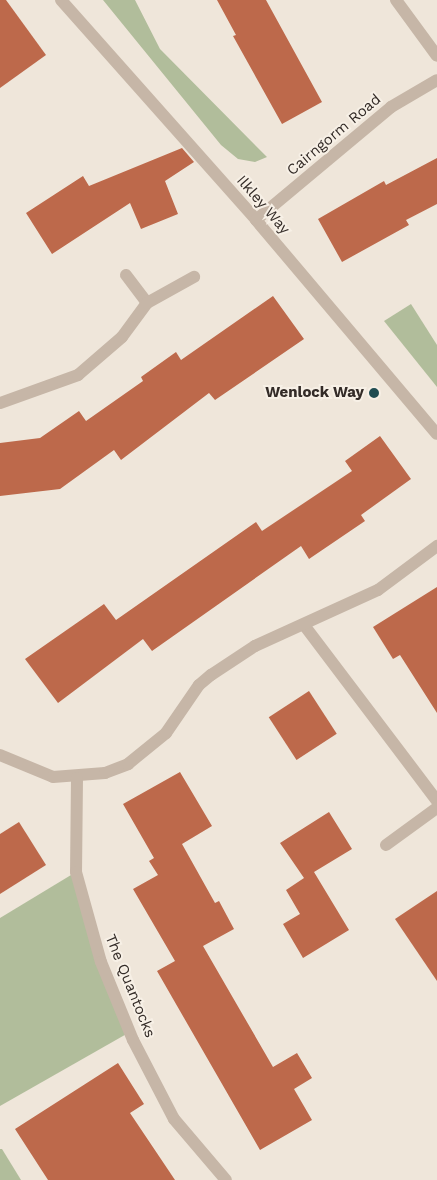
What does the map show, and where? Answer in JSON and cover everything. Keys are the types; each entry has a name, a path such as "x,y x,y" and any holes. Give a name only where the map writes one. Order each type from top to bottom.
{"street":[{"name":"Ilkley Way","path":"61,0 256,220 437,434"},
{"path":"396,0 437,56"},
{"name":"Cairngorm Road","path":"256,220 392,107 437,80"},
{"path":"126,275 147,303"},
{"path":"0,403 78,375 122,337 147,303 194,277"},
{"path":"0,755 53,777 76,778 105,773 128,764 166,733 199,685 211,675 255,646 378,590 437,546"},
{"path":"304,625 437,801"},
{"name":"The Quantocks","path":"76,778 76,872 101,962 133,1040 174,1119 226,1180"},
{"path":"386,845 437,808"}],"green space":[{"path":"103,0 135,0 160,49 267,157 255,162 238,159 221,145"},
{"path":"411,304 437,345 437,387 384,321"},
{"path":"76,872 130,1032 0,1106 0,918"},
{"path":"0,1149 2,1149 21,1180 0,1180"}],"building":[{"path":"0,0 6,0 46,55 0,88"},
{"path":"217,0 266,0 322,102 282,124 233,36 236,35"},
{"path":"182,148 194,162 165,181 178,214 141,229 130,203 52,254 26,213 83,176 89,186"},
{"path":"437,158 437,204 406,220 409,225 342,262 318,219 384,181 386,185"},
{"path":"273,296 304,339 215,400 209,393 121,460 114,450 60,489 0,496 0,443 40,438 79,411 86,421 143,381 141,377 176,352 181,360"},
{"path":"380,436 411,479 361,515 365,521 309,559 301,546 152,651 143,639 58,703 25,659 104,604 116,620 256,522 262,531 352,471 345,461"},
{"path":"437,587 437,713 400,655 393,659 373,627"},
{"path":"309,691 337,734 297,760 269,717"},
{"path":"180,772 212,826 182,844 215,903 219,901 234,929 203,946 273,1067 297,1053 312,1078 294,1089 312,1120 260,1150 157,971 175,961 133,889 158,875 149,861 154,858 123,804"},
{"path":"329,812 352,849 314,872 349,930 303,958 283,924 300,914 286,890 304,878 280,843"},
{"path":"19,822 46,865 0,894 0,834"},
{"path":"437,891 437,981 395,919"},
{"path":"118,1063 144,1104 130,1113 175,1180 48,1180 15,1129"}],"place":[{"name":"Wenlock Way","path":"374,393"}]}
